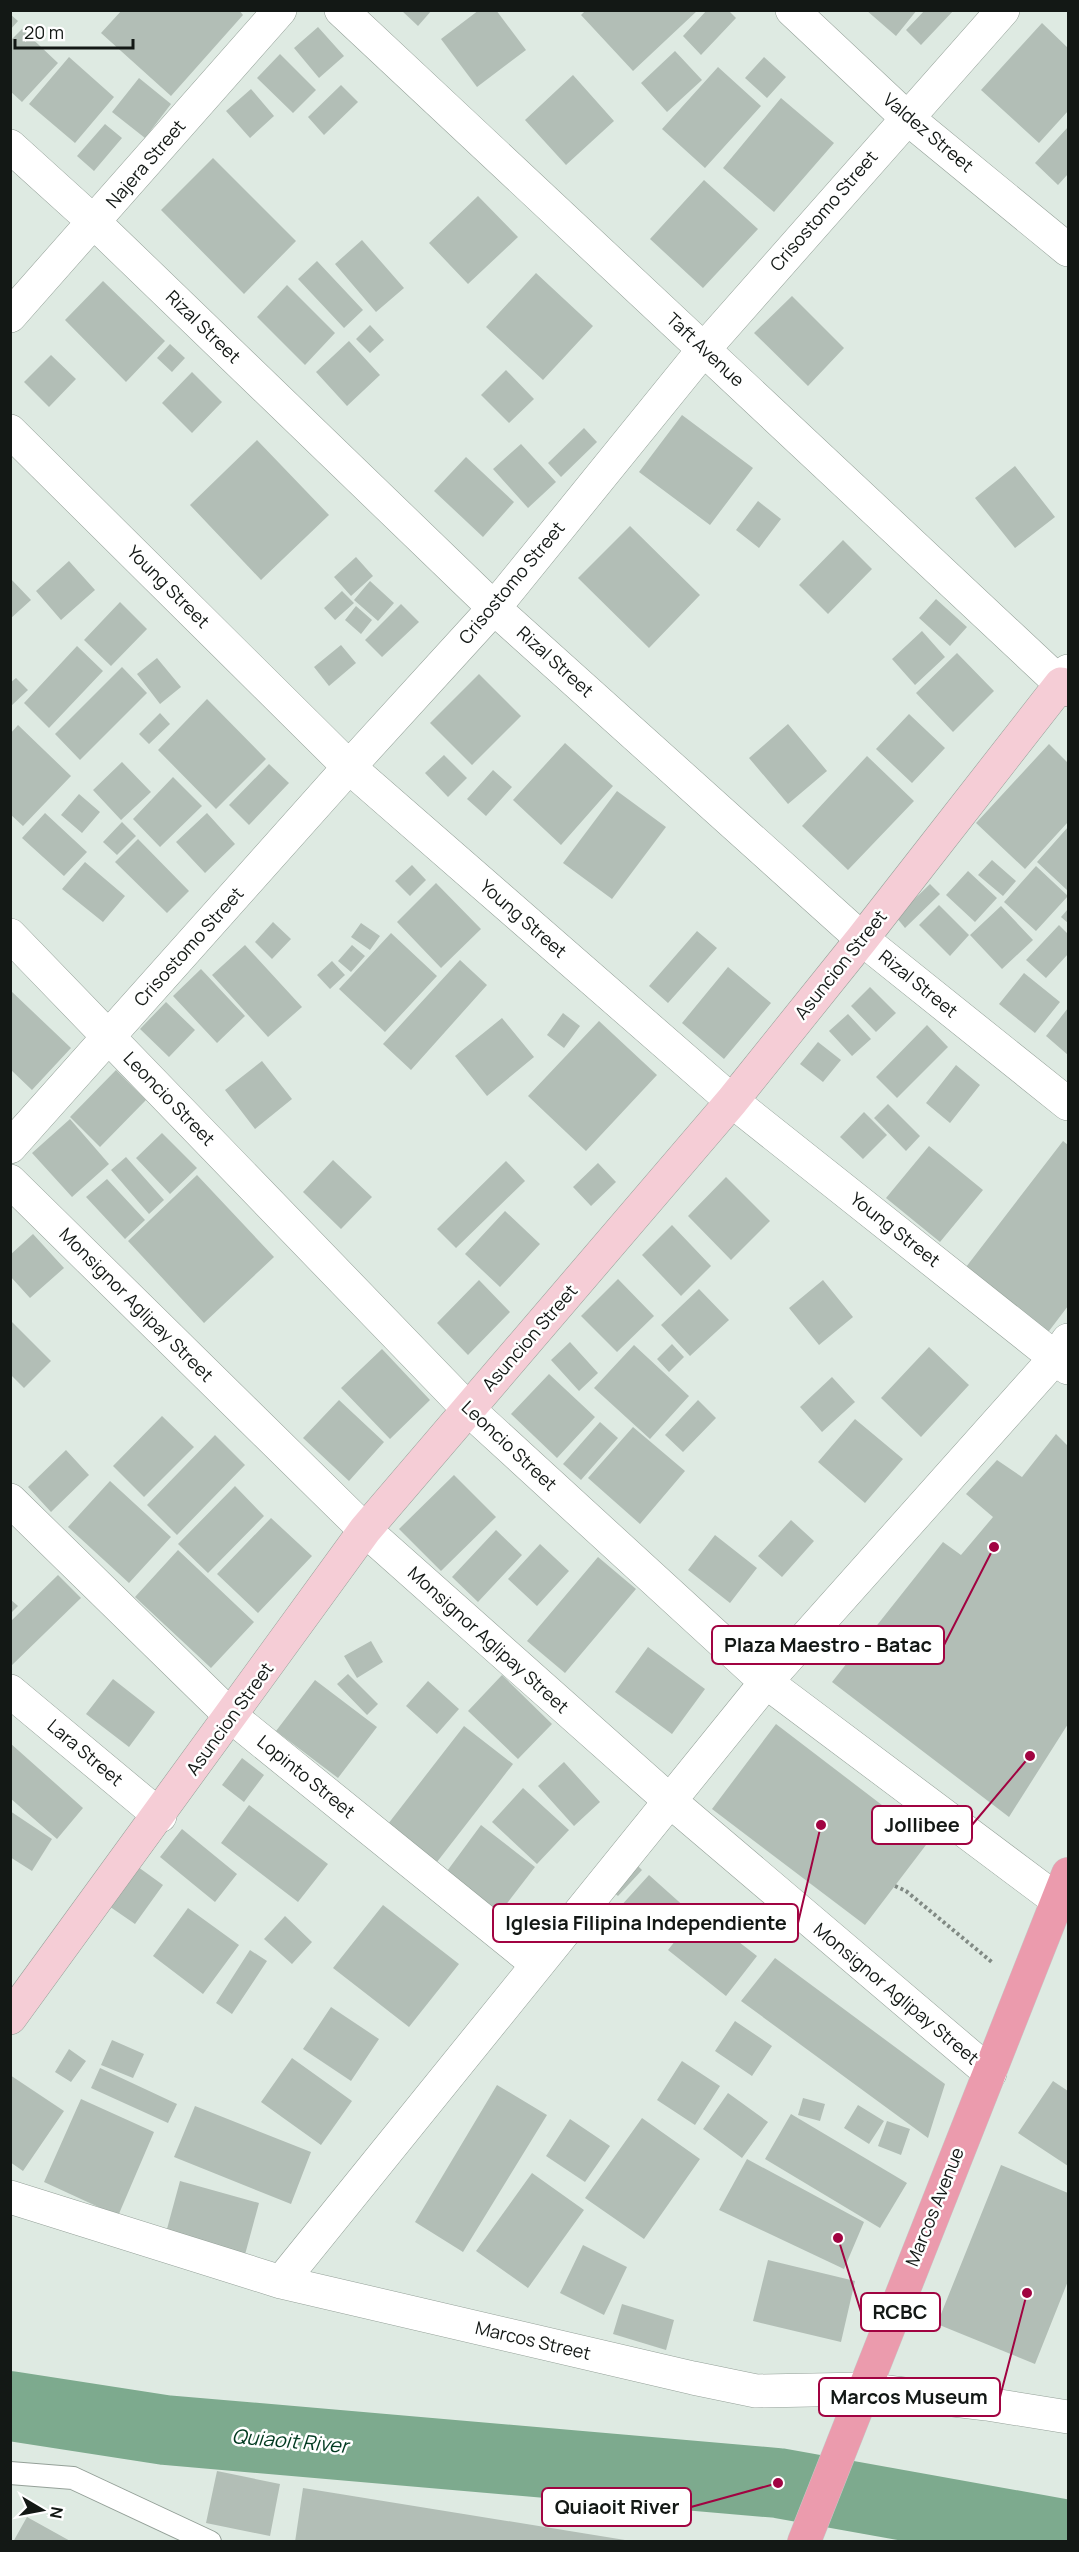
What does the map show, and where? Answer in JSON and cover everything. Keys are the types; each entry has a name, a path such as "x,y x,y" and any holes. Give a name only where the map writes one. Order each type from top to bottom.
{"main road":[{"name":"Marcos Avenue","path":"804,2541 862,2389 1063,1887"}],"street":[{"name":"Najera Street","path":"10,316 95,223 280,10"},
{"name":"Taft Avenue","path":"341,10 704,349 1066,682"},
{"name":"Valdez Street","path":"792,10 906,117 1068,250"},
{"name":"Crisostomo Street","path":"10,1148 349,767 494,608 704,349 906,117 1003,10"},
{"name":"Rizal Street","path":"10,146 95,223 494,608 862,939 1068,1104"},
{"name":"Young Street","path":"10,431 349,767 732,1101 1064,1355"},
{"name":"Asuncion Street","path":"10,2019 160,1816 365,1530 732,1101 1066,682"},
{"name":"Leoncio Street","path":"10,935 468,1409 766,1682 1063,1887"},
{"name":"Monsignor Aglipay Street","path":"10,1181 365,1530 670,1801 990,2073"},
{"path":"281,2282 766,1682 1064,1355"},
{"name":"Lopinto Street","path":"10,1500 232,1716 537,1964"},
{"name":"Lara Street","path":"10,1691 160,1816"},
{"name":"Marcos Street","path":"10,2197 281,2282 756,2391 862,2389 987,2404 1068,2417"}],"lane":[{"path":"10,2473 73,2478 210,2541"}],"path":[{"path":"895,1886 906,1891 993,1962 1029,1975"}],"building":[{"path":"122,10 239,10 243,15 171,96 101,33"},
{"path":"401,10 432,10 418,26"},
{"path":"479,10 496,10 526,50 477,87 441,39"},
{"path":"586,10 698,10 633,71 581,15"},
{"path":"707,10 728,10 736,18 701,55 683,36"},
{"path":"866,10 917,10 896,36"},
{"path":"925,10 954,10 921,45 906,30"},
{"path":"10,14 18,21 10,30"},
{"path":"1042,23 1068,48 1068,111 1039,143 981,90"},
{"path":"318,27 344,56 319,78 294,48"},
{"path":"22,29 58,63 22,102 10,91 10,41"},
{"path":"675,51 702,80 667,112 641,83"},
{"path":"280,54 316,90 293,113 257,78"},
{"path":"69,57 114,97 75,143 29,104"},
{"path":"764,57 786,77 767,98 745,78"},
{"path":"718,67 761,106 705,168 662,129"},
{"path":"573,75 614,121 566,165 525,120"},
{"path":"139,78 171,104 145,138 112,112"},
{"path":"341,85 358,102 324,135 308,117"},
{"path":"251,89 274,116 250,138 226,111"},
{"path":"781,98 834,143 774,212 723,168"},
{"path":"105,124 122,138 94,171 77,156"},
{"path":"1068,127 1068,174 1058,185 1035,163"},
{"path":"213,158 296,241 244,294 161,210"},
{"path":"704,180 758,229 703,288 650,239"},
{"path":"478,196 518,237 468,284 429,243"},
{"path":"362,240 404,288 376,312 335,264"},
{"path":"317,261 363,310 344,328 298,279"},
{"path":"536,273 593,326 543,380 486,327"},
{"path":"103,281 165,341 126,382 65,320"},
{"path":"287,285 335,333 305,365 257,317"},
{"path":"792,296 844,348 808,386 754,333"},
{"path":"370,325 384,340 370,353 356,339"},
{"path":"349,341 380,375 347,406 316,372"},
{"path":"170,344 185,358 172,372 157,358"},
{"path":"51,355 76,379 49,407 24,382"},
{"path":"506,370 534,399 509,423 481,395"},
{"path":"192,372 222,402 192,433 162,403"},
{"path":"682,415 753,468 710,525 639,472"},
{"path":"584,428 597,442 561,477 548,463"},
{"path":"257,440 329,515 261,580 190,505"},
{"path":"521,444 556,482 528,508 493,469"},
{"path":"466,457 514,502 483,537 434,491"},
{"path":"1015,466 1055,517 1015,548 975,498"},
{"path":"758,501 781,519 759,548 736,530"},
{"path":"630,526 700,595 649,648 578,578"},
{"path":"843,540 872,569 828,614 799,585"},
{"path":"356,557 373,576 351,596 334,577"},
{"path":"69,561 95,590 61,620 36,591"},
{"path":"10,578 31,600 10,619"},
{"path":"370,581 394,603 378,621 354,600"},
{"path":"342,591 354,603 335,620 324,608"},
{"path":"936,599 967,627 950,646 919,618"},
{"path":"120,602 147,629 111,666 84,640"},
{"path":"401,604 419,622 382,657 365,640"},
{"path":"356,606 372,620 361,634 345,620"},
{"path":"922,631 945,657 915,685 892,659"},
{"path":"341,645 356,663 329,686 314,667"},
{"path":"77,646 103,671 49,728 24,703"},
{"path":"957,653 994,691 953,732 916,693"},
{"path":"157,658 181,687 160,704 137,674"},
{"path":"122,667 147,693 80,760 55,734"},
{"path":"479,674 521,716 472,765 430,723"},
{"path":"16,678 28,690 10,707 10,683"},
{"path":"207,699 266,759 216,809 158,750"},
{"path":"160,713 170,724 149,744 139,734"},
{"path":"909,714 945,748 912,783 876,749"},
{"path":"788,724 827,771 788,804 749,758"},
{"path":"18,725 71,776 23,826 10,814 10,734"},
{"path":"565,743 613,786 561,845 513,800"},
{"path":"1049,744 1068,763 1068,822 1025,869 976,823"},
{"path":"444,755 467,778 448,797 425,773"},
{"path":"867,756 914,801 848,870 802,826"},
{"path":"122,762 151,792 121,820 93,790"},
{"path":"269,764 289,783 249,825 229,805"},
{"path":"493,770 512,787 486,816 467,799"},
{"path":"173,777 202,806 160,847 133,819"},
{"path":"617,791 666,827 612,899 563,863"},
{"path":"79,794 100,812 82,833 61,815"},
{"path":"45,813 87,852 64,876 22,838"},
{"path":"207,813 235,844 205,873 176,842"},
{"path":"122,822 136,836 117,855 103,842"},
{"path":"1068,827 1068,891 1037,862"},
{"path":"138,839 189,891 167,913 115,862"},
{"path":"992,860 1016,881 1003,896 978,875"},
{"path":"85,862 125,896 103,922 62,889"},
{"path":"412,865 426,880 410,896 395,881"},
{"path":"1036,866 1068,896 1036,931 1004,902"},
{"path":"968,871 997,898 975,922 946,895"},
{"path":"436,883 481,929 441,968 397,922"},
{"path":"930,884 940,894 905,928 896,917"},
{"path":"939,905 969,935 950,956 919,925"},
{"path":"1001,906 1033,940 1002,969 970,935"},
{"path":"1068,909 1068,923 1061,917"},
{"path":"273,922 291,939 272,959 255,942"},
{"path":"361,923 380,936 370,950 351,937"},
{"path":"1059,925 1068,934 1068,954 1046,978 1026,960"},
{"path":"697,931 717,948 668,1003 649,986"},
{"path":"391,933 437,976 385,1032 339,989"},
{"path":"245,945 302,1007 268,1037 212,975"},
{"path":"352,945 365,956 351,972 338,961"},
{"path":"460,960 487,985 411,1070 383,1044"},
{"path":"332,961 345,975 330,989 317,975"},
{"path":"728,967 771,1003 724,1059 682,1023"},
{"path":"201,969 245,1016 217,1043 173,996"},
{"path":"1024,973 1060,1002 1035,1033 999,1004"},
{"path":"870,987 896,1013 876,1032 851,1006"},
{"path":"10,990 71,1048 32,1090 10,1069"},
{"path":"166,1002 195,1030 169,1057 140,1029"},
{"path":"1068,1008 1068,1055 1046,1036"},
{"path":"563,1013 580,1026 564,1048 547,1035"},
{"path":"848,1014 871,1039 852,1056 829,1031"},
{"path":"502,1018 534,1057 487,1096 455,1056"},
{"path":"599,1021 657,1075 586,1151 528,1096"},
{"path":"927,1025 948,1047 897,1098 876,1077"},
{"path":"818,1042 841,1060 823,1082 800,1064"},
{"path":"262,1061 292,1099 255,1129 225,1090"},
{"path":"956,1065 980,1085 950,1123 926,1103"},
{"path":"116,1070 146,1100 100,1147 70,1117"},
{"path":"888,1104 920,1136 906,1151 874,1118"},
{"path":"864,1112 887,1135 863,1159 840,1137"},
{"path":"70,1119 109,1164 72,1197 32,1153"},
{"path":"162,1133 197,1168 170,1194 136,1158"},
{"path":"1063,1141 1068,1145 1068,1306 1046,1335 963,1271"},
{"path":"929,1146 983,1190 940,1242 886,1198"},
{"path":"126,1157 164,1200 149,1214 111,1170"},
{"path":"333,1160 372,1197 341,1229 303,1192"},
{"path":"506,1161 525,1181 456,1248 437,1229"},
{"path":"598,1163 616,1182 591,1206 573,1187"},
{"path":"197,1175 274,1257 204,1323 128,1241"},
{"path":"726,1177 770,1221 731,1260 688,1216"},
{"path":"107,1179 145,1220 125,1239 86,1197"},
{"path":"505,1211 540,1244 500,1287 465,1254"},
{"path":"672,1225 711,1266 681,1296 642,1255"},
{"path":"33,1234 64,1268 30,1298 10,1276 10,1255"},
{"path":"618,1279 654,1316 617,1352 581,1316"},
{"path":"479,1280 510,1312 468,1355 437,1323"},
{"path":"823,1280 853,1317 819,1345 789,1308"},
{"path":"699,1289 729,1320 690,1356 661,1325"},
{"path":"10,1320 51,1361 24,1388 10,1374"},
{"path":"570,1342 598,1373 579,1391 551,1360"},
{"path":"672,1344 684,1357 669,1372 657,1359"},
{"path":"634,1345 689,1396 650,1439 594,1388"},
{"path":"929,1347 969,1385 921,1437 881,1398"},
{"path":"382,1349 430,1400 390,1439 341,1388"},
{"path":"549,1374 595,1417 557,1458 511,1414"},
{"path":"832,1377 855,1402 822,1432 800,1407"},
{"path":"339,1400 384,1442 349,1481 303,1438"},
{"path":"698,1400 716,1418 683,1452 665,1435"},
{"path":"162,1416 194,1447 144,1497 113,1466"},
{"path":"855,1419 903,1459 865,1503 818,1462"},
{"path":"600,1422 618,1438 581,1480 563,1464"},
{"path":"633,1427 685,1471 640,1524 588,1478"},
{"path":"1056,1434 1068,1446 1068,1724 1009,1817 832,1682 943,1542 961,1555 993,1517 966,1494 997,1460 1022,1477"},
{"path":"215,1435 245,1465 177,1535 147,1505"},
{"path":"66,1450 89,1475 51,1512 28,1487"},
{"path":"454,1475 496,1517 441,1571 399,1529"},
{"path":"110,1481 171,1537 129,1583 68,1527"},
{"path":"235,1486 264,1516 208,1573 178,1544"},
{"path":"271,1518 312,1556 258,1613 217,1574"},
{"path":"791,1520 814,1541 782,1577 758,1556"},
{"path":"496,1530 522,1555 478,1602 452,1577"},
{"path":"715,1535 757,1568 730,1603 688,1570"},
{"path":"540,1544 569,1571 537,1606 508,1579"},
{"path":"178,1550 254,1622 211,1668 135,1597"},
{"path":"598,1557 636,1589 565,1673 527,1641"},
{"path":"58,1575 81,1598 10,1667 10,1622"},
{"path":"10,1599 18,1606 10,1614"},
{"path":"371,1641 383,1662 357,1678 344,1656"},
{"path":"648,1647 705,1689 672,1734 615,1692"},
{"path":"348,1674 378,1704 367,1715 337,1684"},
{"path":"502,1675 552,1724 518,1759 468,1711"},
{"path":"113,1679 155,1712 129,1747 86,1714"},
{"path":"315,1680 377,1727 338,1778 276,1731"},
{"path":"428,1681 459,1709 437,1734 406,1706"},
{"path":"776,1724 929,1841 865,1925 712,1809"},
{"path":"464,1726 513,1764 437,1862 388,1824"},
{"path":"10,1743 83,1808 57,1839 10,1798"},
{"path":"242,1758 264,1775 244,1802 222,1785"},
{"path":"564,1762 600,1802 574,1826 538,1786"},
{"path":"523,1788 569,1830 537,1864 492,1822"},
{"path":"249,1805 328,1864 298,1902 221,1843"},
{"path":"10,1811 52,1839 32,1871 10,1857"},
{"path":"481,1825 535,1867 495,1919 442,1878"},
{"path":"182,1829 237,1874 215,1902 160,1857"},
{"path":"633,1861 642,1870 618,1896 608,1888"},
{"path":"134,1864 163,1885 135,1924 106,1904"},
{"path":"649,1875 687,1909 657,1942 619,1908"},
{"path":"383,1905 459,1964 409,2027 333,1968"},
{"path":"188,1908 239,1945 203,1994 153,1956"},
{"path":"699,1911 757,1956 726,1996 668,1950"},
{"path":"285,1916 312,1942 292,1964 264,1939"},
{"path":"250,1950 267,1961 232,2014 216,2003"},
{"path":"775,1958 945,2084 928,2138 741,2001"},
{"path":"331,2007 379,2039 351,2081 303,2049"},
{"path":"735,2021 772,2046 752,2076 715,2051"},
{"path":"112,2040 144,2054 133,2078 101,2065"},
{"path":"69,2049 86,2061 71,2082 55,2072"},
{"path":"292,2058 352,2101 321,2145 261,2102"},
{"path":"682,2061 720,2086 695,2125 657,2100"},
{"path":"100,2068 177,2104 168,2123 91,2088"},
{"path":"10,2075 64,2111 23,2171 10,2162"},
{"path":"1053,2081 1068,2091 1068,2166 1018,2133"},
{"path":"497,2085 547,2115 463,2252 415,2222"},
{"path":"728,2093 768,2122 742,2158 703,2129"},
{"path":"803,2098 825,2104 820,2121 798,2115"},
{"path":"81,2099 154,2132 118,2216 44,2182"},
{"path":"858,2105 884,2121 869,2144 844,2128"},
{"path":"195,2106 311,2152 291,2204 174,2157"},
{"path":"791,2114 907,2183 880,2228 765,2159"},
{"path":"642,2118 700,2159 644,2239 585,2198"},
{"path":"570,2119 610,2146 585,2182 546,2156"},
{"path":"887,2121 910,2129 901,2155 878,2146"},
{"path":"747,2159 864,2222 844,2269 719,2210"},
{"path":"1001,2165 1068,2193 1068,2281 1035,2364 937,2324"},
{"path":"532,2173 584,2210 528,2288 476,2251"},
{"path":"180,2181 259,2203 243,2262 164,2240"},
{"path":"583,2245 627,2267 604,2315 560,2293"},
{"path":"768,2260 855,2281 841,2342 753,2321"},
{"path":"622,2304 674,2320 666,2350 613,2334"},
{"path":"217,2471 280,2484 270,2536 206,2523"},
{"path":"303,2488 625,2540 625,2542 295,2542"},
{"path":"27,2517 72,2542 13,2542"}],"waterway":[{"name":"Quiaoit River","path":"10,2406 165,2430 778,2483 1068,2535"}],"place":[{"name":"Plaza Maestro - Batac","path":"994,1547"},
{"name":"Jollibee","path":"1030,1756"},
{"name":"Iglesia Filipina Independiente","path":"821,1825"},
{"name":"RCBC","path":"838,2238"},
{"name":"Marcos Museum","path":"1027,2293"},
{"name":"Quiaoit River","path":"778,2483"}]}
